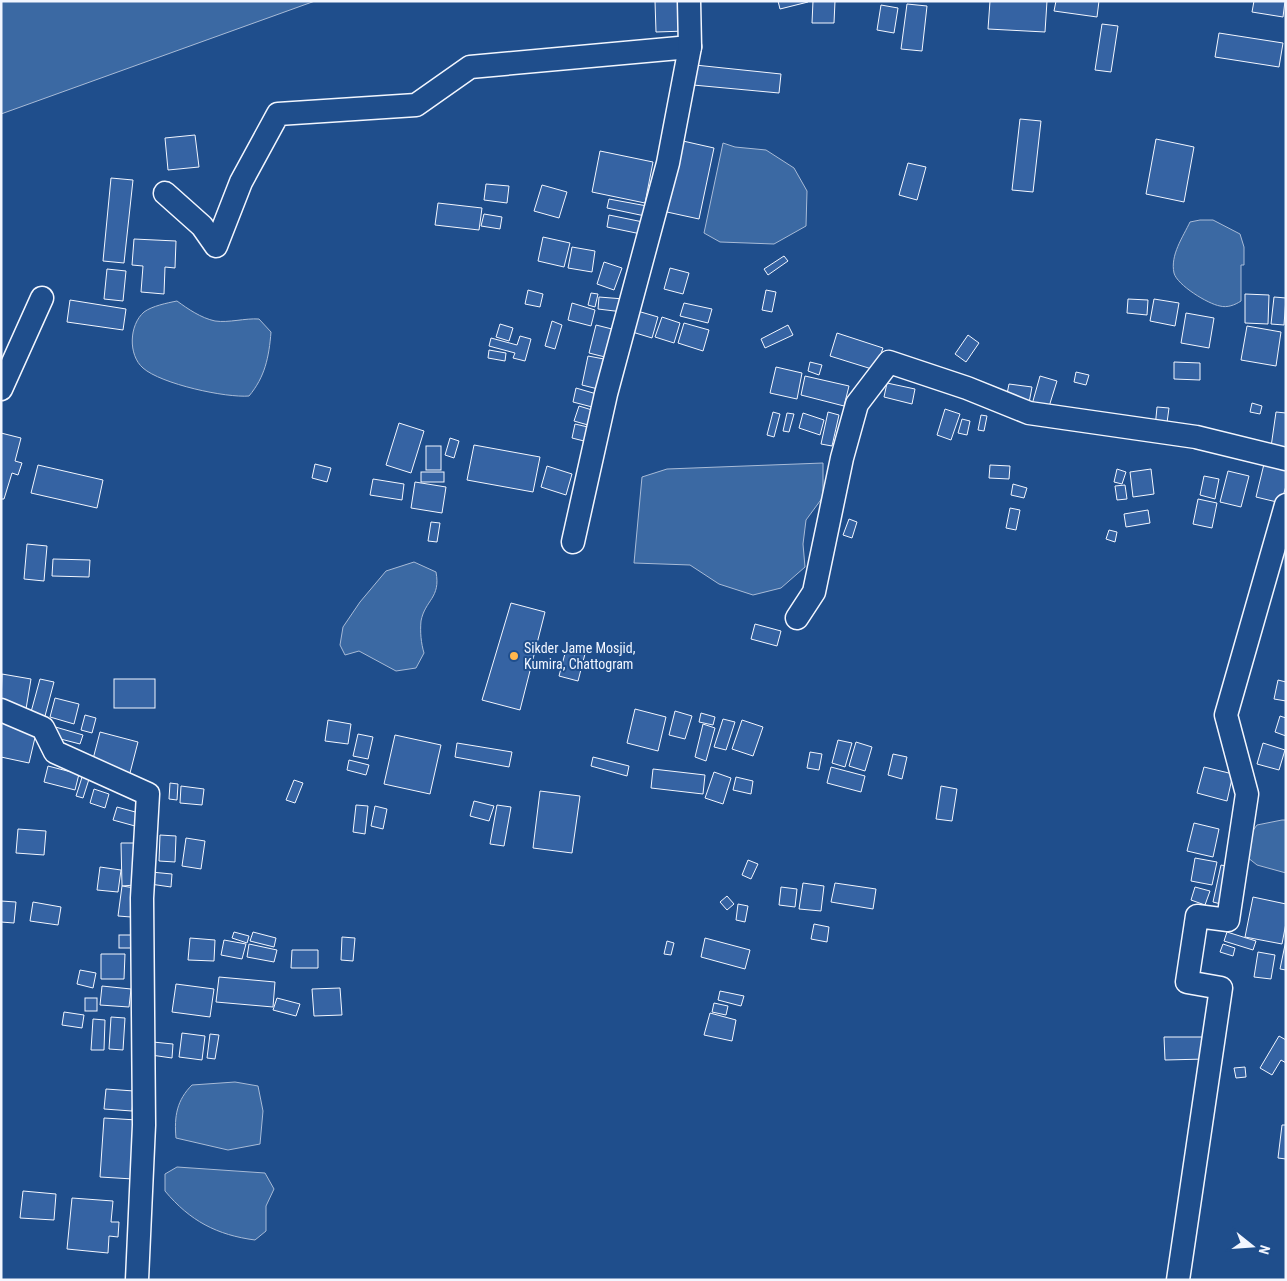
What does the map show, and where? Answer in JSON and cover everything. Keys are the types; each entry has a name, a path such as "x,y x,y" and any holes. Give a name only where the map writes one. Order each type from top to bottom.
{"street":[{"path":"573,542 606,394 668,163 690,47 689,1"},
{"path":"165,193 202,226 216,246 241,182 278,114 416,105 470,67 690,47"},
{"path":"1,388 42,298"},
{"path":"797,618 814,592 842,458 857,404 889,362 967,388 1029,413 1196,437 1286,459"},
{"path":"1178,1280 1221,988 1187,982 1197,916 1228,920 1247,794 1226,715 1286,505"},
{"path":"1,710 43,728 55,752 148,794 142,898 144,1126 137,1280"}],"water":[{"path":"1,1 315,1 1,114"},
{"path":"723,143 735,147 766,150 794,168 807,191 806,226 774,244 720,242 704,233"},
{"path":"1213,220 1240,234 1244,247 1244,265 1241,265 1241,301 1234,305 1220,306 1201,298 1181,283 1174,273 1175,253 1181,240 1190,222"},
{"path":"177,301 210,320 259,319 271,332 265,366 259,382 249,396 225,395 194,389 152,374 138,362 132,340 135,324 144,312 151,308"},
{"path":"823,463 823,497 806,520 803,544 805,567 781,588 753,595 719,584 690,565 634,563 642,477 667,469"},
{"path":"414,562 436,572 437,581 435,593 421,621 424,653 416,668 396,671 359,651 345,655 340,645 343,627 360,602 386,571"},
{"path":"1286,820 1286,873 1257,865 1247,857 1246,840 1257,825"},
{"path":"235,1082 258,1086 263,1111 260,1144 228,1150 176,1138 176,1116 178,1109 183,1097 192,1085"},
{"path":"177,1167 265,1173 274,1189 266,1206 266,1231 255,1240 241,1238 205,1225 184,1211 165,1191 165,1174"}],"building":[{"path":"655,1 685,1 686,31 656,32"},
{"path":"778,1 808,1 808,2 780,9"},
{"path":"813,1 835,1 834,23 812,23"},
{"path":"990,1 1047,1 1045,32 988,29"},
{"path":"1056,1 1099,1 1097,17 1054,11"},
{"path":"1254,1 1285,1 1283,17 1252,12"},
{"path":"907,4 927,6 922,51 901,49"},
{"path":"881,5 898,8 894,33 877,30"},
{"path":"1102,24 1118,26 1111,72 1095,70"},
{"path":"1219,33 1283,43 1279,67 1215,57"},
{"path":"695,65 781,74 779,93 693,85"},
{"path":"1020,119 1041,121 1033,192 1012,190"},
{"path":"195,135 199,167 168,170 165,138"},
{"path":"1156,139 1194,147 1184,202 1146,194"},
{"path":"683,141 714,148 699,219 667,212"},
{"path":"600,151 653,162 645,203 592,192"},
{"path":"908,163 926,167 917,200 899,195"},
{"path":"111,178 133,180 124,263 103,261"},
{"path":"486,184 509,186 507,203 484,200"},
{"path":"542,185 567,192 559,218 534,211"},
{"path":"609,199 647,206 645,216 607,208"},
{"path":"438,203 482,208 479,230 435,225"},
{"path":"484,214 502,217 500,229 481,226"},
{"path":"609,215 643,222 641,234 607,227"},
{"path":"543,237 570,243 564,267 538,261"},
{"path":"134,239 176,241 175,268 165,267 164,294 141,292 143,266 132,265"},
{"path":"572,247 595,251 592,272 568,268"},
{"path":"784,256 788,261 768,275 764,269"},
{"path":"604,262 622,268 614,290 597,284"},
{"path":"670,268 689,273 683,294 664,289"},
{"path":"107,269 126,271 123,301 104,299"},
{"path":"528,290 543,294 540,307 525,304"},
{"path":"766,290 776,292 772,312 762,310"},
{"path":"591,293 598,294 595,307 588,305"},
{"path":"1245,294 1269,295 1268,324 1245,323"},
{"path":"599,297 624,299 623,312 598,309"},
{"path":"1274,297 1286,298 1284,325 1271,324"},
{"path":"1128,299 1148,300 1147,315 1127,313"},
{"path":"1154,299 1179,303 1175,326 1150,321"},
{"path":"70,300 126,309 123,330 67,322"},
{"path":"572,303 595,310 591,326 568,320"},
{"path":"684,303 712,309 708,323 680,316"},
{"path":"634,310 658,317 652,338 629,331"},
{"path":"1186,313 1214,318 1209,348 1181,343"},
{"path":"662,317 680,323 674,343 655,337"},
{"path":"552,321 562,325 555,349 545,346"},
{"path":"684,323 709,330 703,351 678,343"},
{"path":"500,324 513,328 509,341 496,337"},
{"path":"596,325 612,329 605,357 589,353"},
{"path":"788,325 793,335 765,348 761,339"},
{"path":"1247,326 1281,332 1276,366 1241,360"},
{"path":"837,333 883,348 875,370 830,356"},
{"path":"968,335 979,343 966,362 955,354"},
{"path":"520,336 531,339 525,361 513,358 515,353 489,346 491,338 517,345"},
{"path":"489,350 506,353 505,361 488,358"},
{"path":"588,356 604,359 598,389 582,385"},
{"path":"810,362 822,365 819,375 808,371"},
{"path":"1174,362 1200,363 1200,380 1174,379"},
{"path":"776,367 802,373 797,399 770,393"},
{"path":"1076,372 1089,375 1086,385 1074,382"},
{"path":"805,376 849,386 844,406 801,395"},
{"path":"1040,376 1057,381 1047,413 1031,408"},
{"path":"887,383 915,389 912,404 884,397"},
{"path":"1009,384 1032,387 1029,403 1006,399"},
{"path":"576,388 600,395 596,408 573,402"},
{"path":"1252,403 1262,406 1260,414 1250,412"},
{"path":"579,406 592,410 588,425 574,421"},
{"path":"1157,407 1169,408 1166,430 1155,428"},
{"path":"945,409 960,414 951,440 937,435"},
{"path":"773,412 780,414 774,437 767,435"},
{"path":"828,412 839,415 832,446 821,444"},
{"path":"1276,412 1286,413 1286,449 1271,447"},
{"path":"787,413 794,414 789,432 783,431"},
{"path":"803,413 824,420 820,435 799,428"},
{"path":"981,415 987,416 984,431 978,430"},
{"path":"962,419 970,421 967,435 958,433"},
{"path":"399,423 424,431 411,473 386,465"},
{"path":"575,424 592,428 588,442 572,438"},
{"path":"1,433 21,438 15,461 22,463 18,475 12,473 4,499 1,499"},
{"path":"450,438 459,441 454,458 445,455"},
{"path":"474,445 540,457 533,492 467,480"},
{"path":"426,446 441,446 441,470 426,470"},
{"path":"315,464 331,468 327,482 312,478"},
{"path":"1264,464 1286,470 1286,486 1281,503 1256,497"},
{"path":"38,465 103,480 97,508 31,493"},
{"path":"990,465 1010,466 1009,479 989,478"},
{"path":"547,466 572,474 566,495 541,487"},
{"path":"1117,469 1126,472 1122,484 1114,482"},
{"path":"1151,469 1154,494 1133,497 1130,472"},
{"path":"1228,471 1249,476 1241,507 1220,502"},
{"path":"421,472 444,472 444,482 421,482"},
{"path":"1204,476 1219,479 1215,499 1200,495"},
{"path":"373,479 404,484 402,500 370,495"},
{"path":"415,482 446,487 442,513 411,508"},
{"path":"1013,484 1027,488 1024,498 1011,495"},
{"path":"1125,485 1127,499 1117,500 1115,486"},
{"path":"1198,499 1217,503 1212,528 1193,524"},
{"path":"1010,508 1020,510 1016,530 1006,528"},
{"path":"1148,510 1150,523 1126,527 1124,514"},
{"path":"849,519 857,522 852,538 843,535"},
{"path":"431,522 440,523 437,542 428,541"},
{"path":"1109,530 1117,532 1115,542 1106,539"},
{"path":"27,544 47,546 44,581 24,579"},
{"path":"53,559 90,560 89,577 52,576"},
{"name":"Sikder Jame Mosjid, Kumira, Chattogram","path":"511,603 545,612 520,710 482,700"},
{"path":"755,624 781,631 777,646 751,639"},
{"path":"567,646 586,650 578,681 559,676"},
{"path":"2,674 31,679 26,709 1,705"},
{"path":"40,679 54,682 45,716 31,712"},
{"path":"114,679 155,679 155,708 114,708"},
{"path":"1278,680 1286,682 1286,701 1274,699"},
{"path":"55,698 79,704 74,724 50,717"},
{"path":"635,709 666,717 658,751 627,743"},
{"path":"675,711 692,716 685,739 669,735"},
{"path":"701,713 715,717 713,725 699,722"},
{"path":"85,715 96,718 92,733 81,730"},
{"path":"1280,716 1286,718 1286,736 1275,732"},
{"path":"723,719 735,722 726,750 714,747"},
{"path":"328,720 351,724 348,744 325,741"},
{"path":"742,720 763,727 753,756 732,749"},
{"path":"1,721 37,729 29,763 1,757"},
{"path":"703,724 715,728 706,761 695,757"},
{"path":"52,726 83,735 80,744 49,736"},
{"path":"100,732 138,742 130,773 92,763"},
{"path":"358,734 373,737 368,759 353,756"},
{"path":"395,735 441,745 430,794 384,784"},
{"path":"838,740 852,743 845,767 832,763"},
{"path":"856,742 872,747 865,771 849,766"},
{"path":"457,743 512,752 509,767 455,757"},
{"path":"1263,743 1285,750 1279,770 1257,764"},
{"path":"810,752 822,754 819,770 807,768"},
{"path":"893,754 907,757 902,779 888,775"},
{"path":"593,757 629,766 627,776 591,766"},
{"path":"349,760 369,765 366,775 347,770"},
{"path":"48,766 79,774 75,790 44,782"},
{"path":"831,767 865,776 861,792 827,783"},
{"path":"1204,767 1233,774 1227,801 1197,793"},
{"path":"653,769 705,775 703,794 651,788"},
{"path":"714,772 731,778 723,804 705,798"},
{"path":"83,774 90,776 83,798 76,796"},
{"path":"736,777 753,781 751,794 733,790"},
{"path":"294,780 303,783 295,803 286,800"},
{"path":"170,783 178,784 177,800 169,799"},
{"path":"181,786 204,789 202,805 180,803"},
{"path":"941,786 957,789 952,821 936,819"},
{"path":"94,789 109,794 105,808 90,803"},
{"path":"540,791 580,796 572,853 533,848"},
{"path":"474,801 494,806 489,821 470,816"},
{"path":"356,805 368,806 365,834 353,832"},
{"path":"497,805 511,807 504,846 490,844"},
{"path":"375,806 387,809 383,829 371,826"},
{"path":"117,807 139,813 135,826 113,820"},
{"path":"1194,823 1219,829 1213,857 1187,851"},
{"path":"18,829 46,831 44,855 16,853"},
{"path":"160,835 176,836 175,862 159,861"},
{"path":"186,838 205,841 201,869 182,866"},
{"path":"121,843 134,843 135,885 122,886"},
{"path":"1195,858 1217,862 1212,885 1191,881"},
{"path":"748,860 758,864 751,879 742,875"},
{"path":"1221,865 1230,867 1221,904 1213,902"},
{"path":"100,867 121,870 118,892 97,890"},
{"path":"151,872 172,874 171,887 150,884"},
{"path":"803,883 824,886 821,911 799,909"},
{"path":"835,883 876,889 873,909 831,902"},
{"path":"122,886 135,888 131,917 118,916"},
{"path":"781,887 797,889 795,907 779,905"},
{"path":"1195,887 1210,891 1205,905 1191,900"},
{"path":"727,896 734,904 727,910 720,902"},
{"path":"1253,897 1286,904 1286,923 1282,944 1245,937"},
{"path":"1,901 16,902 14,923 1,922"},
{"path":"33,902 61,907 58,925 30,921"},
{"path":"738,904 748,906 745,922 736,920"},
{"path":"814,924 829,927 827,942 811,939"},
{"path":"234,932 249,936 247,943 232,938"},
{"path":"253,932 276,938 274,947 250,941"},
{"path":"1227,932 1256,941 1253,950 1224,941"},
{"path":"119,935 133,935 133,948 119,948"},
{"path":"342,937 355,938 353,961 341,960"},
{"path":"190,938 215,940 214,961 188,960"},
{"path":"705,938 750,950 745,969 701,957"},
{"path":"224,940 246,944 242,959 221,955"},
{"path":"1286,940 1286,970 1280,969"},
{"path":"667,941 674,943 671,955 664,954"},
{"path":"249,944 277,950 274,962 247,957"},
{"path":"1223,944 1235,948 1233,956 1220,952"},
{"path":"292,950 318,950 318,968 291,968"},
{"path":"1258,952 1275,955 1271,979 1254,977"},
{"path":"101,954 125,954 124,979 101,979"},
{"path":"80,970 96,973 93,988 77,984"},
{"path":"219,977 275,982 273,1007 216,1002"},
{"path":"176,984 214,989 210,1017 172,1012"},
{"path":"102,986 131,989 129,1007 100,1005"},
{"path":"340,988 342,1015 314,1016 312,989"},
{"path":"720,991 744,996 741,1006 718,1000"},
{"path":"85,998 97,998 97,1011 85,1011"},
{"path":"277,998 300,1004 296,1016 273,1010"},
{"path":"714,1003 728,1006 726,1015 712,1012"},
{"path":"64,1012 84,1015 82,1028 62,1025"},
{"path":"710,1013 736,1020 732,1041 704,1035"},
{"path":"111,1017 125,1018 123,1050 109,1049"},
{"path":"93,1019 105,1020 104,1050 91,1050"},
{"path":"182,1033 205,1036 202,1060 179,1057"},
{"path":"210,1034 219,1035 215,1059 207,1058"},
{"path":"1279,1036 1286,1040 1286,1063 1281,1060 1272,1075 1260,1068"},
{"path":"1164,1037 1206,1037 1206,1059 1165,1060"},
{"path":"153,1042 173,1044 172,1058 151,1055"},
{"path":"1245,1067 1246,1077 1236,1078 1234,1068"},
{"path":"106,1089 134,1091 132,1111 104,1109"},
{"path":"104,1118 137,1120 133,1179 100,1177"},
{"path":"1282,1125 1286,1125 1286,1159 1278,1158"},
{"path":"23,1191 56,1194 54,1220 20,1218"},
{"path":"72,1198 113,1201 111,1222 119,1222 118,1237 109,1236 108,1253 67,1249"}],"place":[{"name":"Sikder Jame Mosjid, Kumira, Chattogram","path":"514,656"}]}
